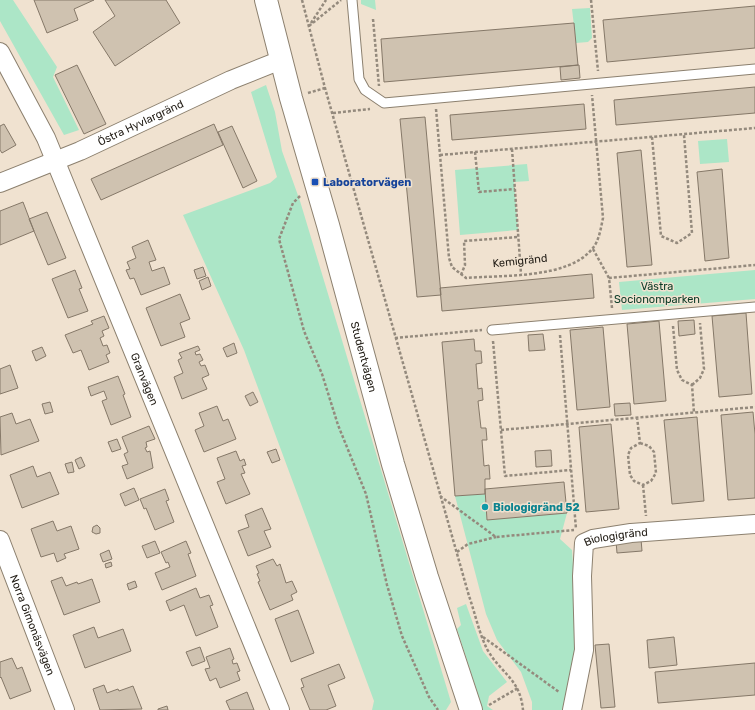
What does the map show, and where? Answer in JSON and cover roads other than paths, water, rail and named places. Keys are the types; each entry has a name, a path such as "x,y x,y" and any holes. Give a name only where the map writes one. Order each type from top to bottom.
{"street":[{"name":"Studentvägen","path":"266,0 281,60 393,464 427,576 479,708"},
{"name":"Granvägen","path":"0,52 46,138 56,161 280,710"},
{"name":"Östra Hyvlargränd","path":"0,183 56,161 231,80 281,60"},
{"name":"Biologigränd","path":"573,706 584,650 582,576 584,543 593,539 648,532 755,524"},
{"name":"Norra Gimonäsvägen","path":"0,540 65,710"}],"lane":[{"path":"352,0 359,78 365,90 384,102 755,69"},
{"path":"492,330 755,307"}],"place":[{"name":"Laboratorvägen","path":"315,182"},
{"name":"Biologigränd 52","path":"485,507"}],"park label":[{"name":"Västra Socionomparken","path":"657,292"}]}
